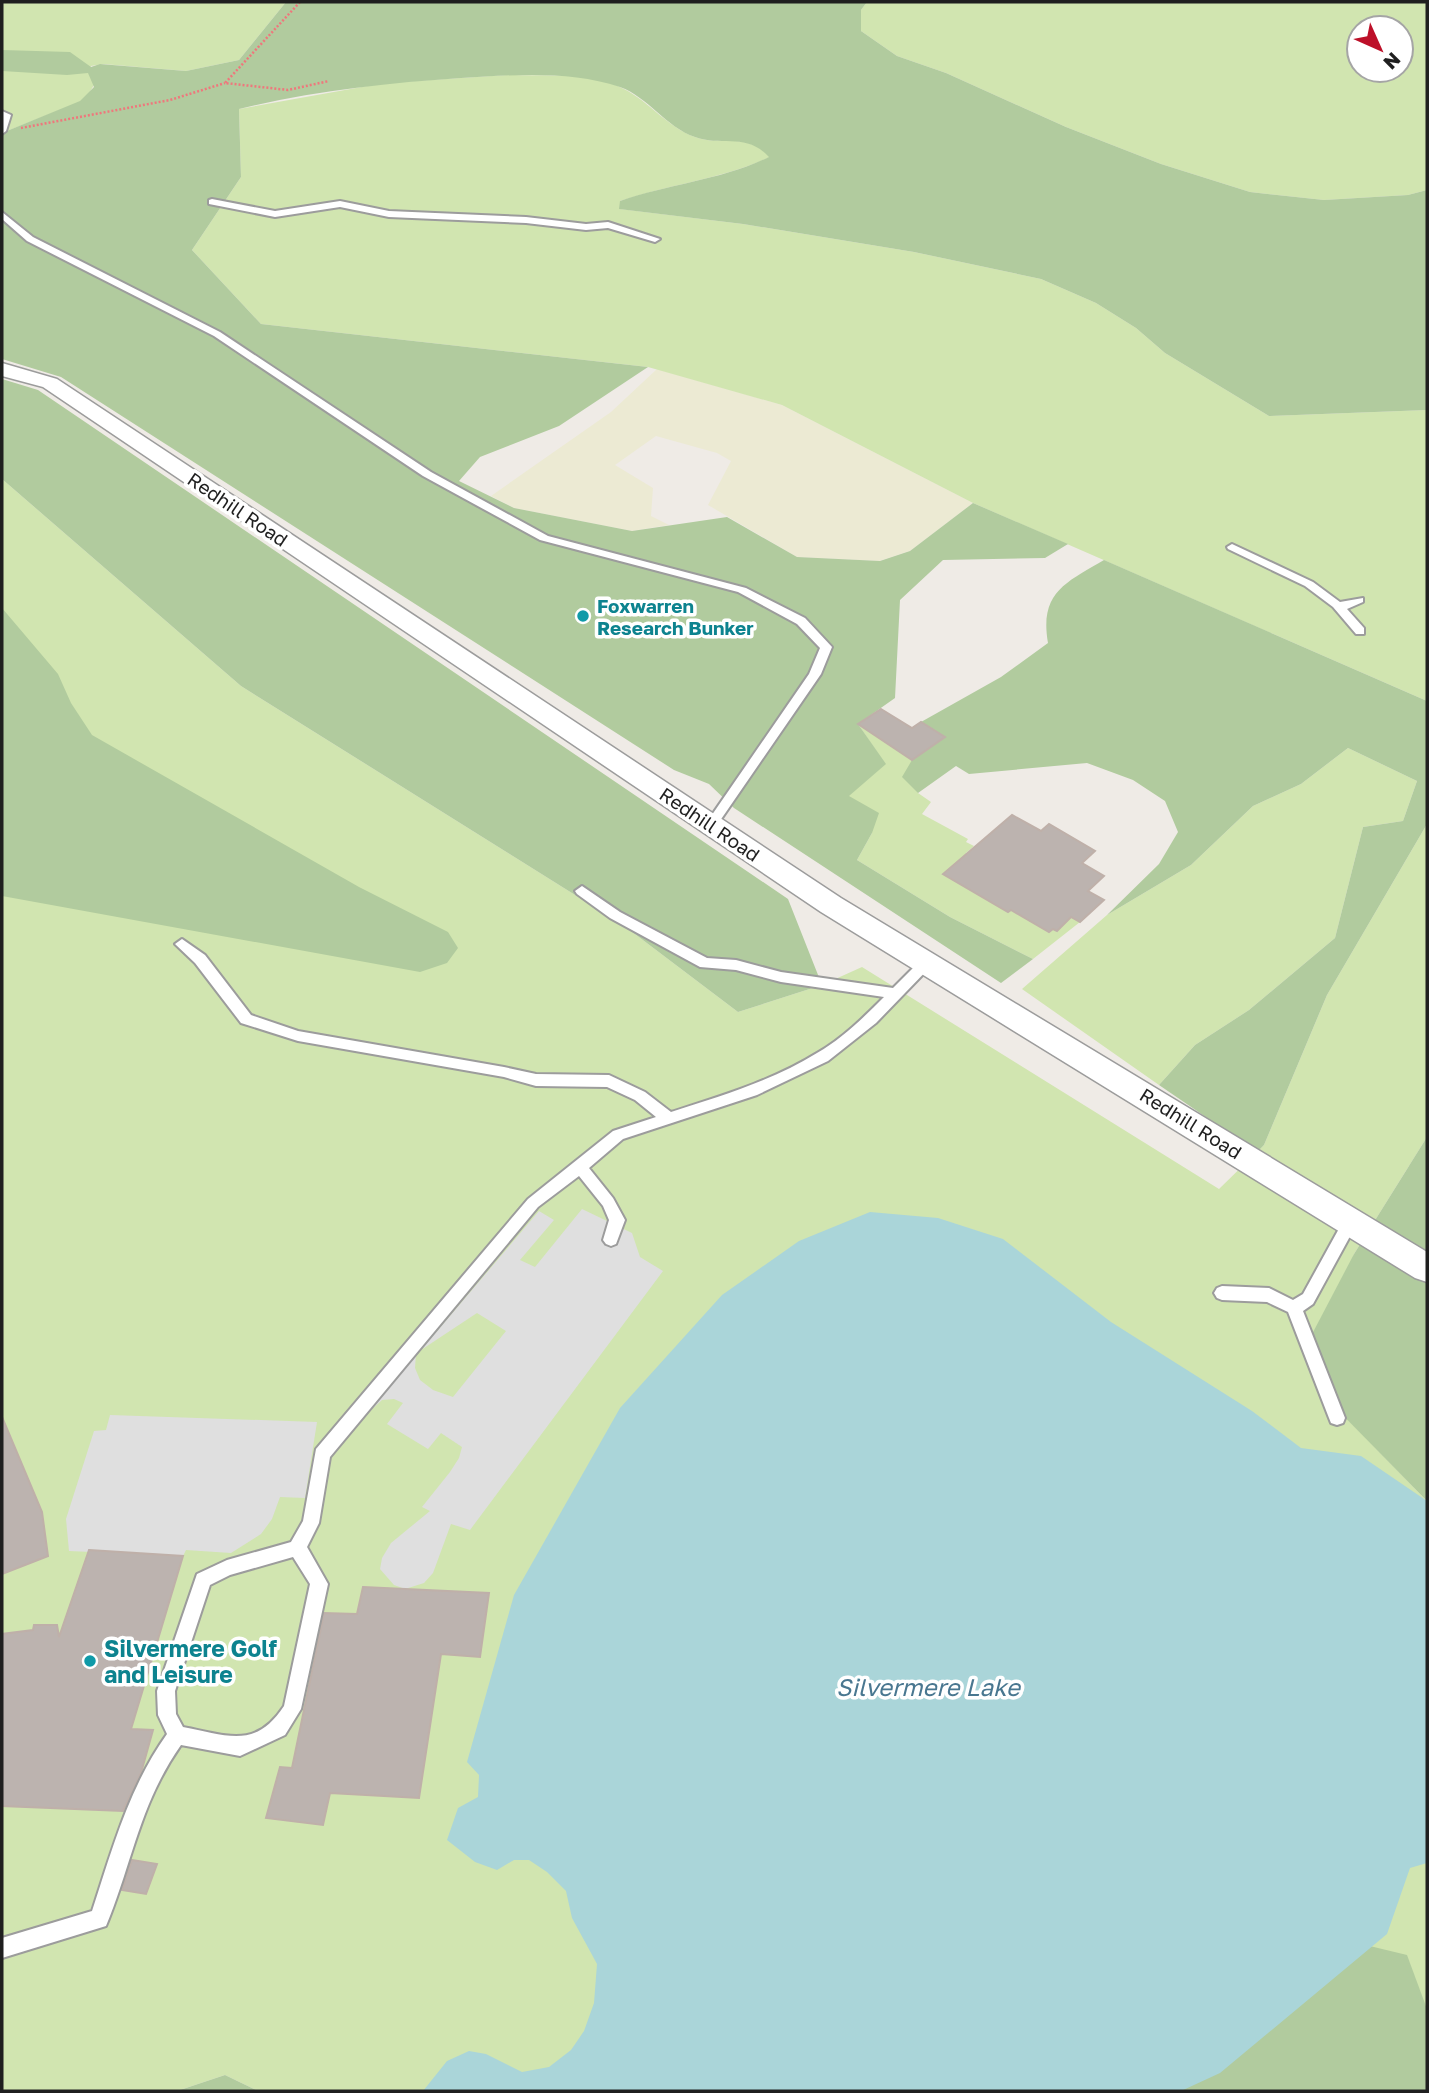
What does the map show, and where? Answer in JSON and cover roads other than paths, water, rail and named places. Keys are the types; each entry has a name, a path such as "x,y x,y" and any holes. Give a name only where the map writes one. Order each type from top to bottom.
{"street":[{"name":"Redhill Road","path":"2,369 50,383 831,905 1427,1268"}],"lane":[{"path":"2,113 7,114 2,131"},
{"path":"212,202 281,214 324,205 345,204 389,214 526,220 575,226 608,225 655,239"},
{"path":"2,215 30,239 217,334 427,474 544,538 743,590 801,621 826,647 815,674 711,825"},
{"path":"1232,547 1309,584 1337,605 1360,631"},
{"path":"1337,605 1345,606 1359,600"},
{"path":"582,891 626,921 705,963 736,965 781,977 896,994"},
{"path":"182,944 200,959 246,1018 265,1027 298,1036 468,1065 536,1080 609,1080 640,1096 667,1118"},
{"path":"177,1735 167,1715 166,1691 203,1580 227,1568 297,1548 311,1523 322,1454 533,1203 618,1135 752,1091 823,1057 872,1019 928,963"},
{"path":"580,1167 608,1202 617,1220 611,1240"},
{"path":"1294,1308 1308,1299 1346,1229"},
{"path":"1222,1293 1269,1295 1294,1308 1307,1348 1330,1394 1337,1418"},
{"path":"177,1735 240,1747 279,1729 292,1709 319,1584 297,1548"},
{"path":"2,1948 99,1919 148,1779 177,1735"}],"water":[{"name":"Silvermere Lake","path":"870,1212 938,1218 1003,1239 1111,1322 1252,1411 1301,1448 1361,1456 1427,1501 1427,1863 1410,1868 1387,1934 1220,2073 1181,2091 423,2091 447,2061 469,2051 486,2054 522,2072 549,2067 571,2050 584,2031 594,2003 597,1964 572,1918 566,1891 547,1872 529,1860 514,1860 497,1870 475,1862 447,1840 458,1808 478,1797 479,1775 467,1762 514,1595 620,1408 722,1295 799,1241"}],"place":[{"name":"Foxwarren Research Bunker","path":"583,616"},
{"name":"Silvermere Golf and Leisure","path":"90,1661"}]}
